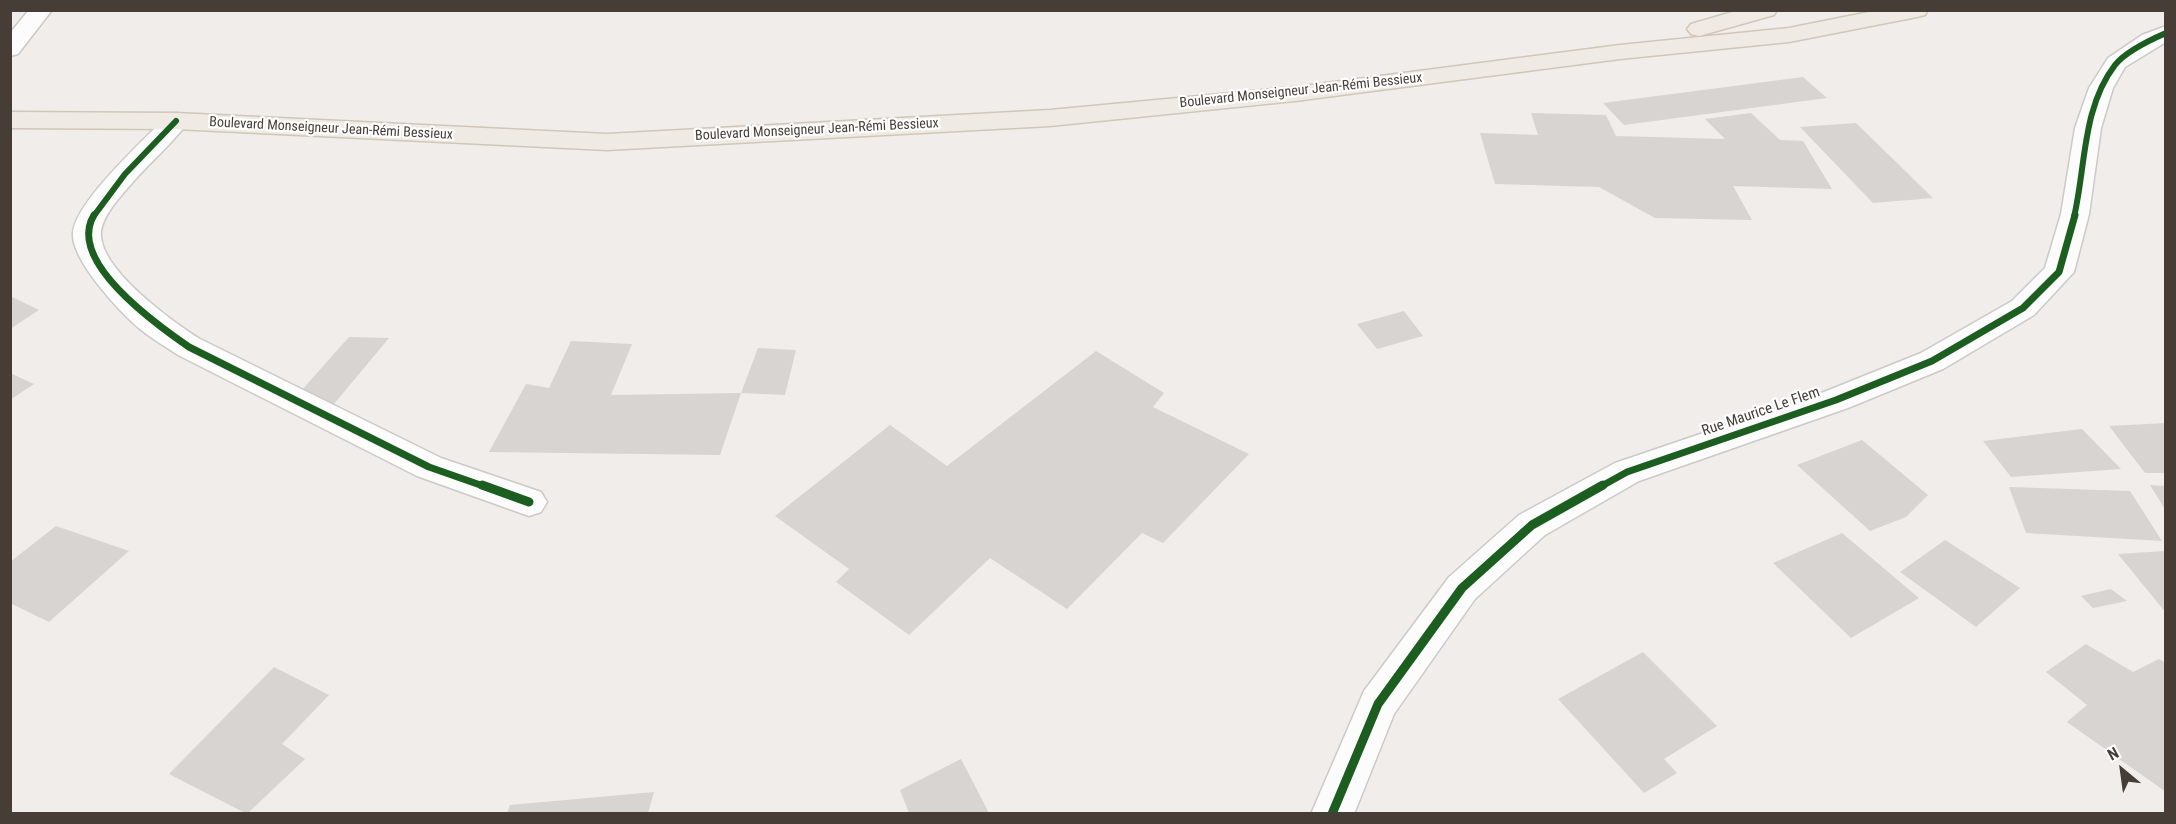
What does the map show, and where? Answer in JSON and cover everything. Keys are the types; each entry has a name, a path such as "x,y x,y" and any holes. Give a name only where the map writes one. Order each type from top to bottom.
{"main road":[{"name":"Boulevard Monseigneur Jean-Rémi Bessieux","path":"1620,52 1766,10"},
{"name":"Boulevard Monseigneur Jean-Rémi Bessieux","path":"10,120 176,121 607,142 1050,118 1295,94 1620,52 1789,35 1917,10"}],"street":[{"path":"10,49 41,10"},
{"name":"Rue Maurice Le Flem","path":"1332,813 1378,704 1462,588 1532,525 1627,472 1836,400 1932,361 2023,308 2059,272 2075,214 2088,128 2101,88 2116,63 2150,40 2166,33"},
{"path":"176,121 94,213 87,234 93,253 111,279 157,326 189,347 429,467 529,502"}],"building":[{"path":"1803,77 1827,98 1624,125 1603,103"},
{"path":"1531,113 1606,115 1616,136 1725,139 1705,119 1751,113 1780,140 1803,141 1832,189 1733,186 1752,220 1655,218 1599,187 1495,184 1480,133 1538,135"},
{"path":"1856,123 1933,198 1873,203 1800,127"},
{"path":"10,296 39,310 10,329"},
{"path":"1404,311 1423,336 1377,349 1357,324"},
{"path":"349,337 389,338 334,404 293,400"},
{"path":"571,341 632,344 611,395 741,393 720,455 489,452 526,384 549,388"},
{"path":"758,348 796,350 785,395 741,393"},
{"path":"1096,351 1164,393 1153,407 1249,454 1163,543 1142,533 1067,609 990,558 909,635 836,582 849,569 775,516 890,425 947,466"},
{"path":"10,373 34,384 10,400"},
{"path":"2166,423 2166,473 2145,473 2109,426"},
{"path":"2082,429 2121,469 2011,477 1983,441"},
{"path":"1862,440 1928,495 1906,517 1870,531 1797,465"},
{"path":"2150,485 2166,486 2166,511"},
{"path":"2009,487 2130,491 2162,541 2026,533"},
{"path":"56,526 129,551 49,622 10,603 10,562"},
{"path":"1842,533 1919,598 1851,638 1773,563"},
{"path":"1945,540 2020,588 1976,627 1900,572"},
{"path":"2166,551 2166,613 2118,554"},
{"path":"2111,589 2127,601 2093,608 2081,596"},
{"path":"2086,644 2133,672 2159,659 2166,663 2166,792 2067,722 2087,705 2046,672"},
{"path":"1643,652 1717,726 1664,759 1677,773 1644,793 1558,699"},
{"path":"274,667 329,695 282,744 305,759 247,814 169,774"},
{"path":"961,759 989,813 909,813 900,790"},
{"path":"654,792 648,813 507,813 510,805"}],"cycle path":[{"path":"1332,814 1378,704 1462,588 1532,525 1627,472 1836,400 1932,361 2023,308 2059,272 2075,214 2088,128 2101,88 2116,63 2150,40 2166,33"},
{"path":"176,121 111,190 91,220 87,232 94,255 103,269 138,310 158,327 189,347 429,467 529,502"}]}
